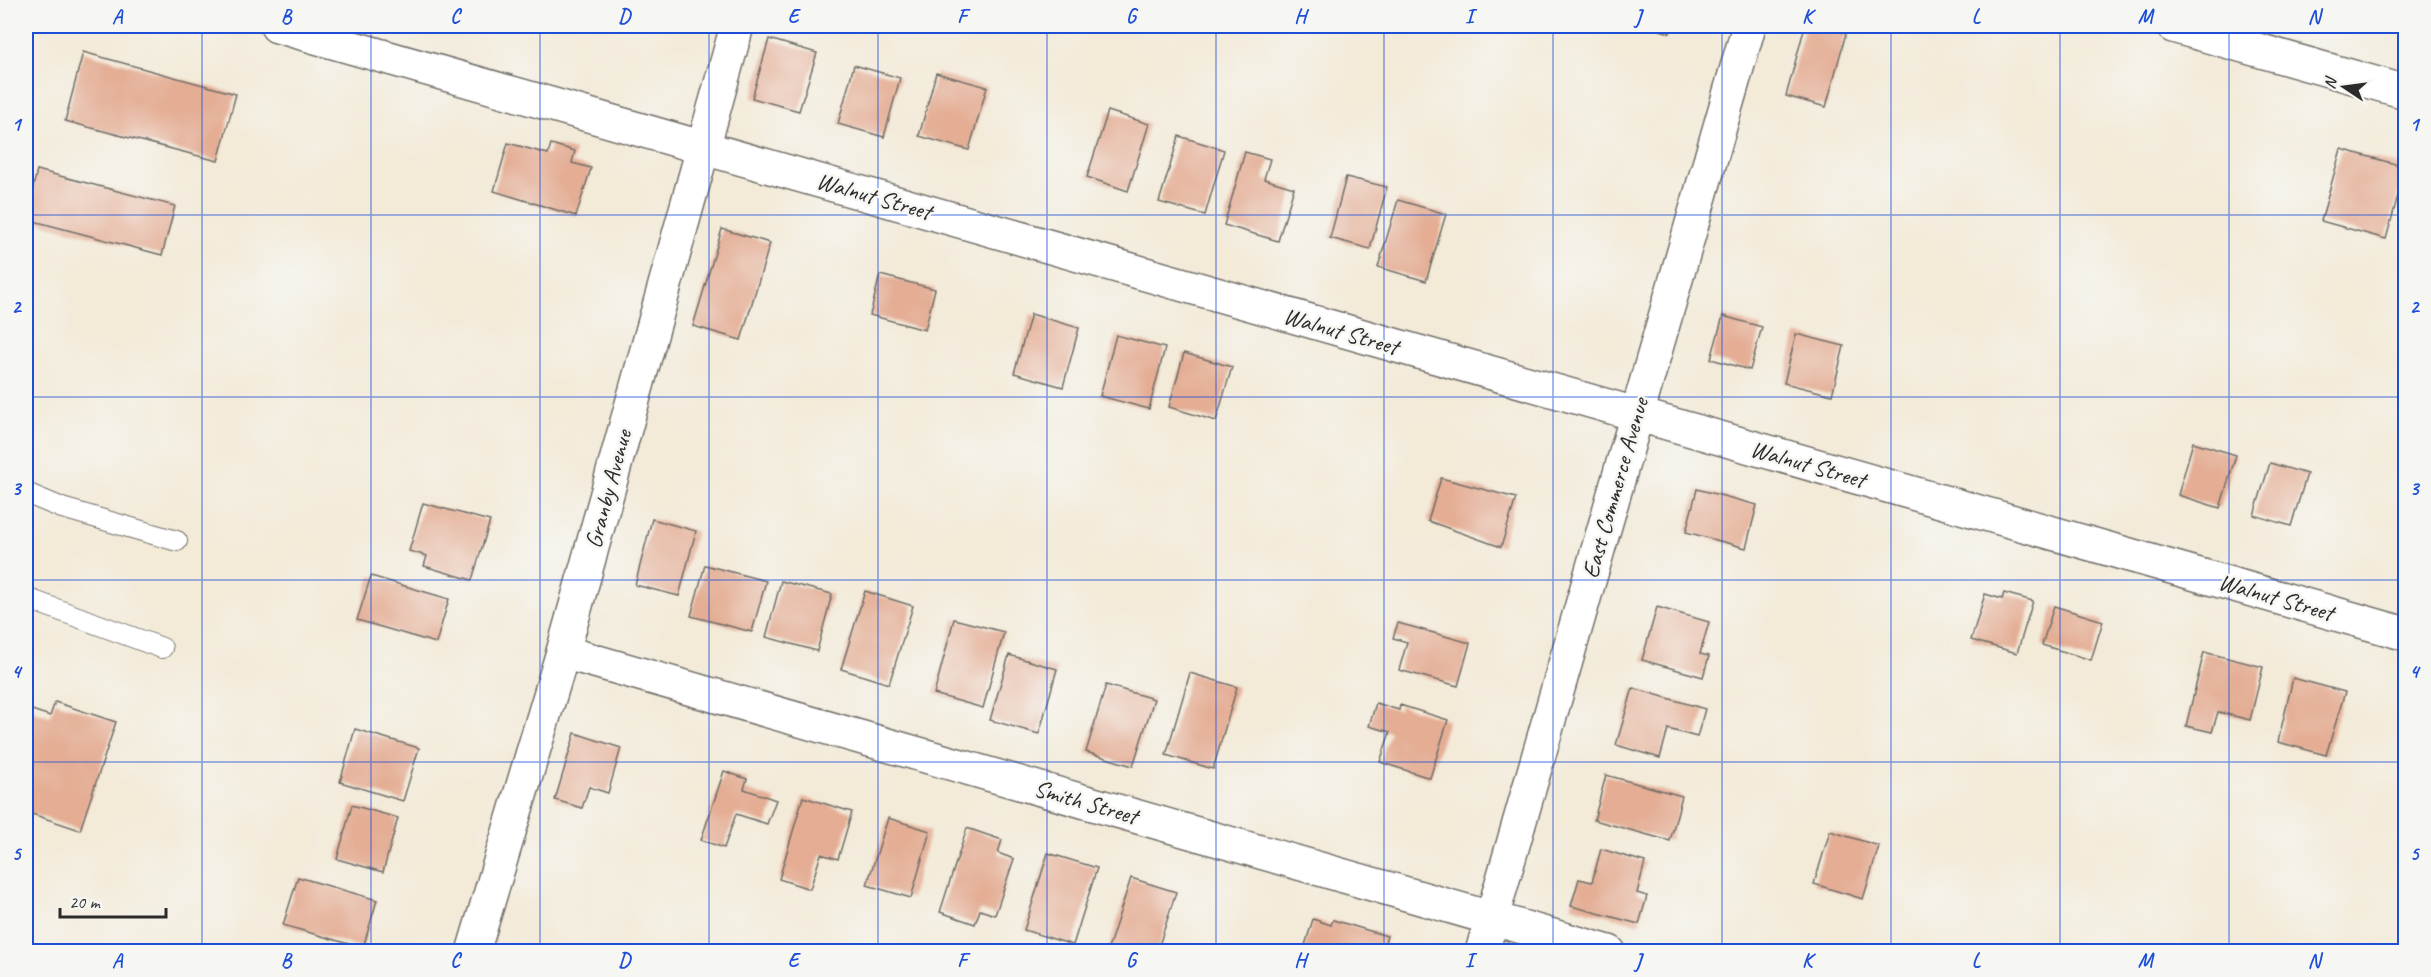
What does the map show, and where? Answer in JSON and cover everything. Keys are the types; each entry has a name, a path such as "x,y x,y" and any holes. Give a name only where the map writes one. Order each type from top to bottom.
{"street":[{"name":"Walnut Street","path":"277,26 1636,416 2406,634"},
{"name":"Granby Avenue","path":"473,951 563,652 737,26"},
{"name":"East Commerce Avenue","path":"1482,951 1749,26"},
{"path":"2173,26 2406,92"},
{"name":"Smith Street","path":"563,652 1609,951"}],"lane":[{"path":"26,493 62,507 177,541"},
{"path":"26,598 162,648"}],"building":[{"path":"1646,26 1673,26 1670,33"},
{"path":"1805,26 1820,26 1846,33 1826,107 1786,96"},
{"path":"769,39 817,53 799,111 752,98"},
{"path":"83,52 236,94 218,161 65,121"},
{"path":"854,65 900,78 884,137 838,124"},
{"path":"936,73 987,87 969,150 919,136"},
{"path":"1108,111 1149,124 1128,191 1087,177"},
{"path":"1179,136 1224,150 1205,215 1159,202"},
{"path":"508,143 548,154 551,144 575,151 572,163 591,168 576,216 494,191"},
{"path":"2341,149 2406,167 2406,193 2399,192 2386,239 2321,221"},
{"path":"1245,152 1270,159 1264,179 1294,188 1278,241 1224,225"},
{"path":"37,170 175,206 162,255 26,219"},
{"path":"1346,177 1387,187 1370,249 1330,238"},
{"path":"1398,200 1446,214 1426,281 1378,267"},
{"path":"722,229 770,243 741,340 693,326"},
{"path":"880,275 935,289 925,330 870,315"},
{"path":"1031,314 1079,328 1063,387 1014,373"},
{"path":"1723,316 1762,327 1750,370 1711,359"},
{"path":"1796,334 1844,346 1832,395 1784,383"},
{"path":"1116,335 1165,348 1149,409 1100,396"},
{"path":"1184,353 1232,367 1216,421 1169,407"},
{"path":"2193,442 2236,455 2220,508 2178,495"},
{"path":"2270,463 2307,474 2291,526 2254,515"},
{"path":"1441,478 1516,498 1501,547 1428,521"},
{"path":"1697,489 1757,505 1746,548 1686,532"},
{"path":"423,503 490,521 472,580 424,566 427,556 409,551"},
{"path":"652,519 696,531 679,596 635,585"},
{"path":"705,565 766,581 752,632 691,616"},
{"path":"371,576 449,599 436,643 357,620"},
{"path":"781,581 832,594 817,651 766,637"},
{"path":"865,591 913,606 889,684 841,669"},
{"path":"2004,593 2033,601 2017,653 1971,640 1985,594 2002,599"},
{"path":"2054,606 2103,621 2091,660 2042,645"},
{"path":"1657,607 1709,622 1700,654 1709,656 1703,677 1642,660"},
{"path":"954,619 1004,632 983,708 934,694"},
{"path":"1398,623 1470,643 1458,686 1399,670 1407,642 1393,638"},
{"path":"2204,652 2263,667 2250,720 2218,712 2212,732 2186,726"},
{"path":"1009,655 1057,669 1039,734 990,720"},
{"path":"1190,673 1237,687 1213,769 1166,755"},
{"path":"2293,678 2345,692 2326,755 2278,742"},
{"path":"1106,685 1154,699 1133,766 1086,752"},
{"path":"1633,688 1705,709 1697,737 1668,729 1660,758 1616,745"},
{"path":"55,702 116,722 80,830 26,812 26,708 50,716"},
{"path":"1376,703 1399,710 1400,705 1448,720 1430,778 1380,762 1390,732 1369,726"},
{"path":"355,729 419,748 403,801 340,782"},
{"path":"575,733 621,748 608,793 589,787 582,808 555,800"},
{"path":"724,771 747,779 744,789 776,800 767,824 736,814 724,848 701,840"},
{"path":"1606,775 1682,796 1670,841 1594,820"},
{"path":"803,797 852,812 838,859 821,854 810,889 779,879"},
{"path":"352,805 398,818 383,872 337,859"},
{"path":"888,818 930,831 911,898 867,885"},
{"path":"967,828 1002,840 998,853 1014,859 995,915 980,910 975,924 940,912"},
{"path":"1830,831 1879,846 1863,899 1814,884"},
{"path":"1601,849 1645,862 1637,893 1647,896 1639,924 1571,906 1579,879 1592,882"},
{"path":"1048,853 1097,868 1073,945 1024,930"},
{"path":"298,877 377,900 363,948 283,925"},
{"path":"1131,878 1176,892 1157,952 1107,952"},
{"path":"1313,919 1331,925 1333,920 1387,936 1382,952 1303,952"}]}
